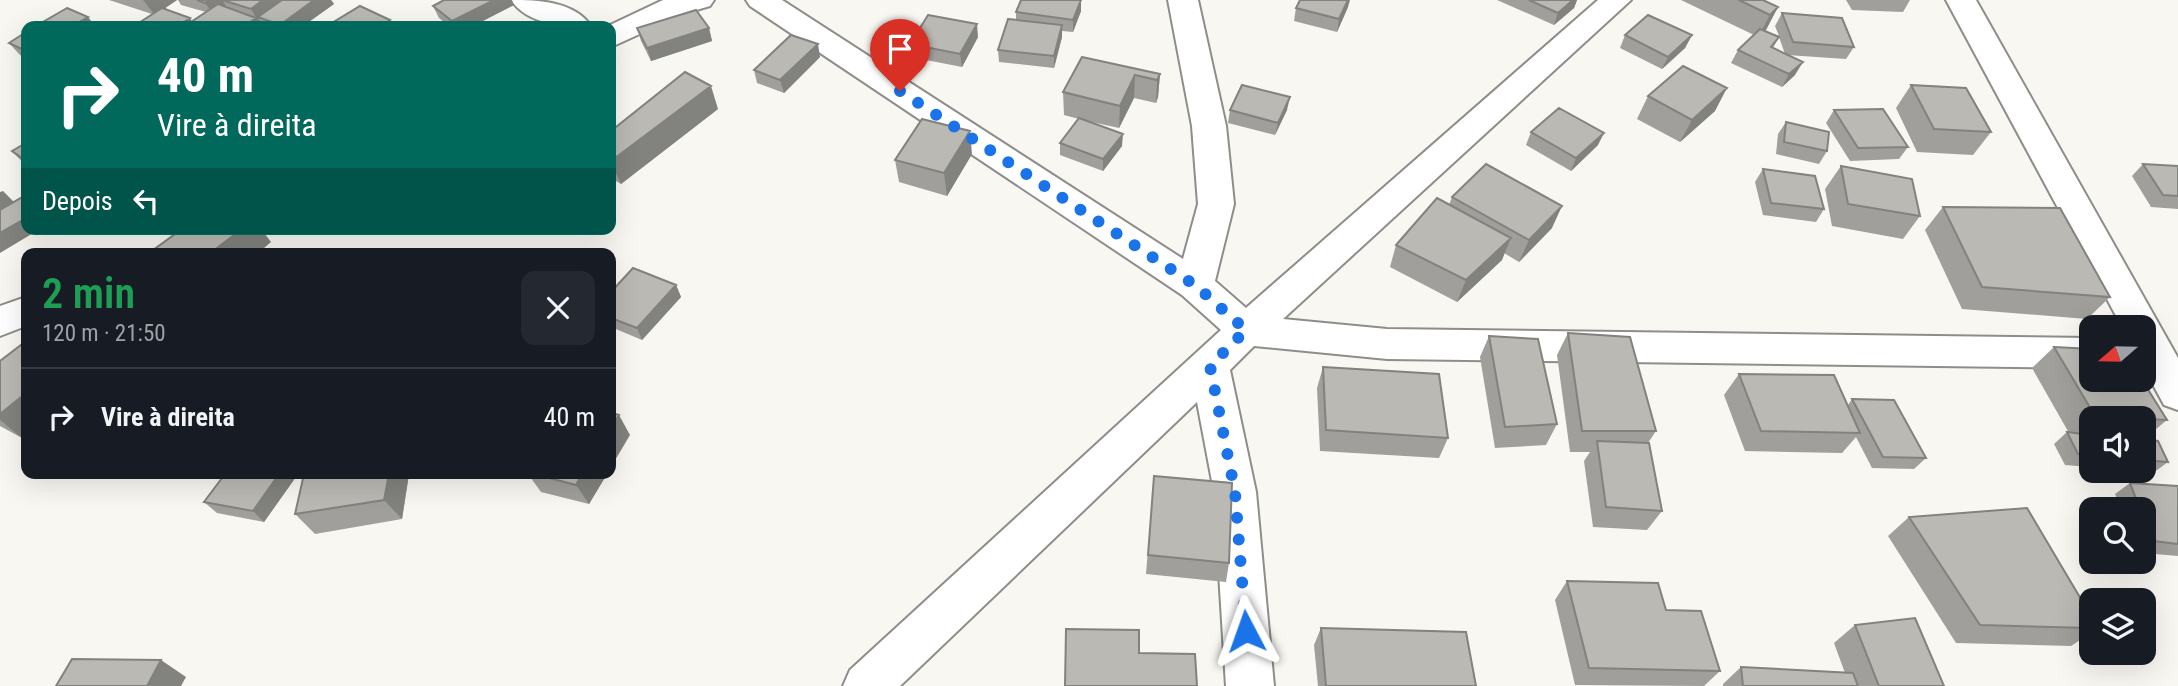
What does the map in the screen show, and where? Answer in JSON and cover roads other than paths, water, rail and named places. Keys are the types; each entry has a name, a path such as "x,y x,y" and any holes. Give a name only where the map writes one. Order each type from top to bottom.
{"street":[{"path":"526,0 566,21"},
{"path":"616,35 675,6 699,0"},
{"path":"766,0 1195,285 1246,330 1387,344 2079,354"},
{"path":"1170,0 1183,0 1209,126 1216,204 1195,285"},
{"path":"867,686 1246,330 1616,0"},
{"path":"1961,0 2135,315"},
{"path":"0,321 21,313"},
{"path":"2156,353 2178,394"},
{"path":"1210,366 1235,492 1250,686"}]}
